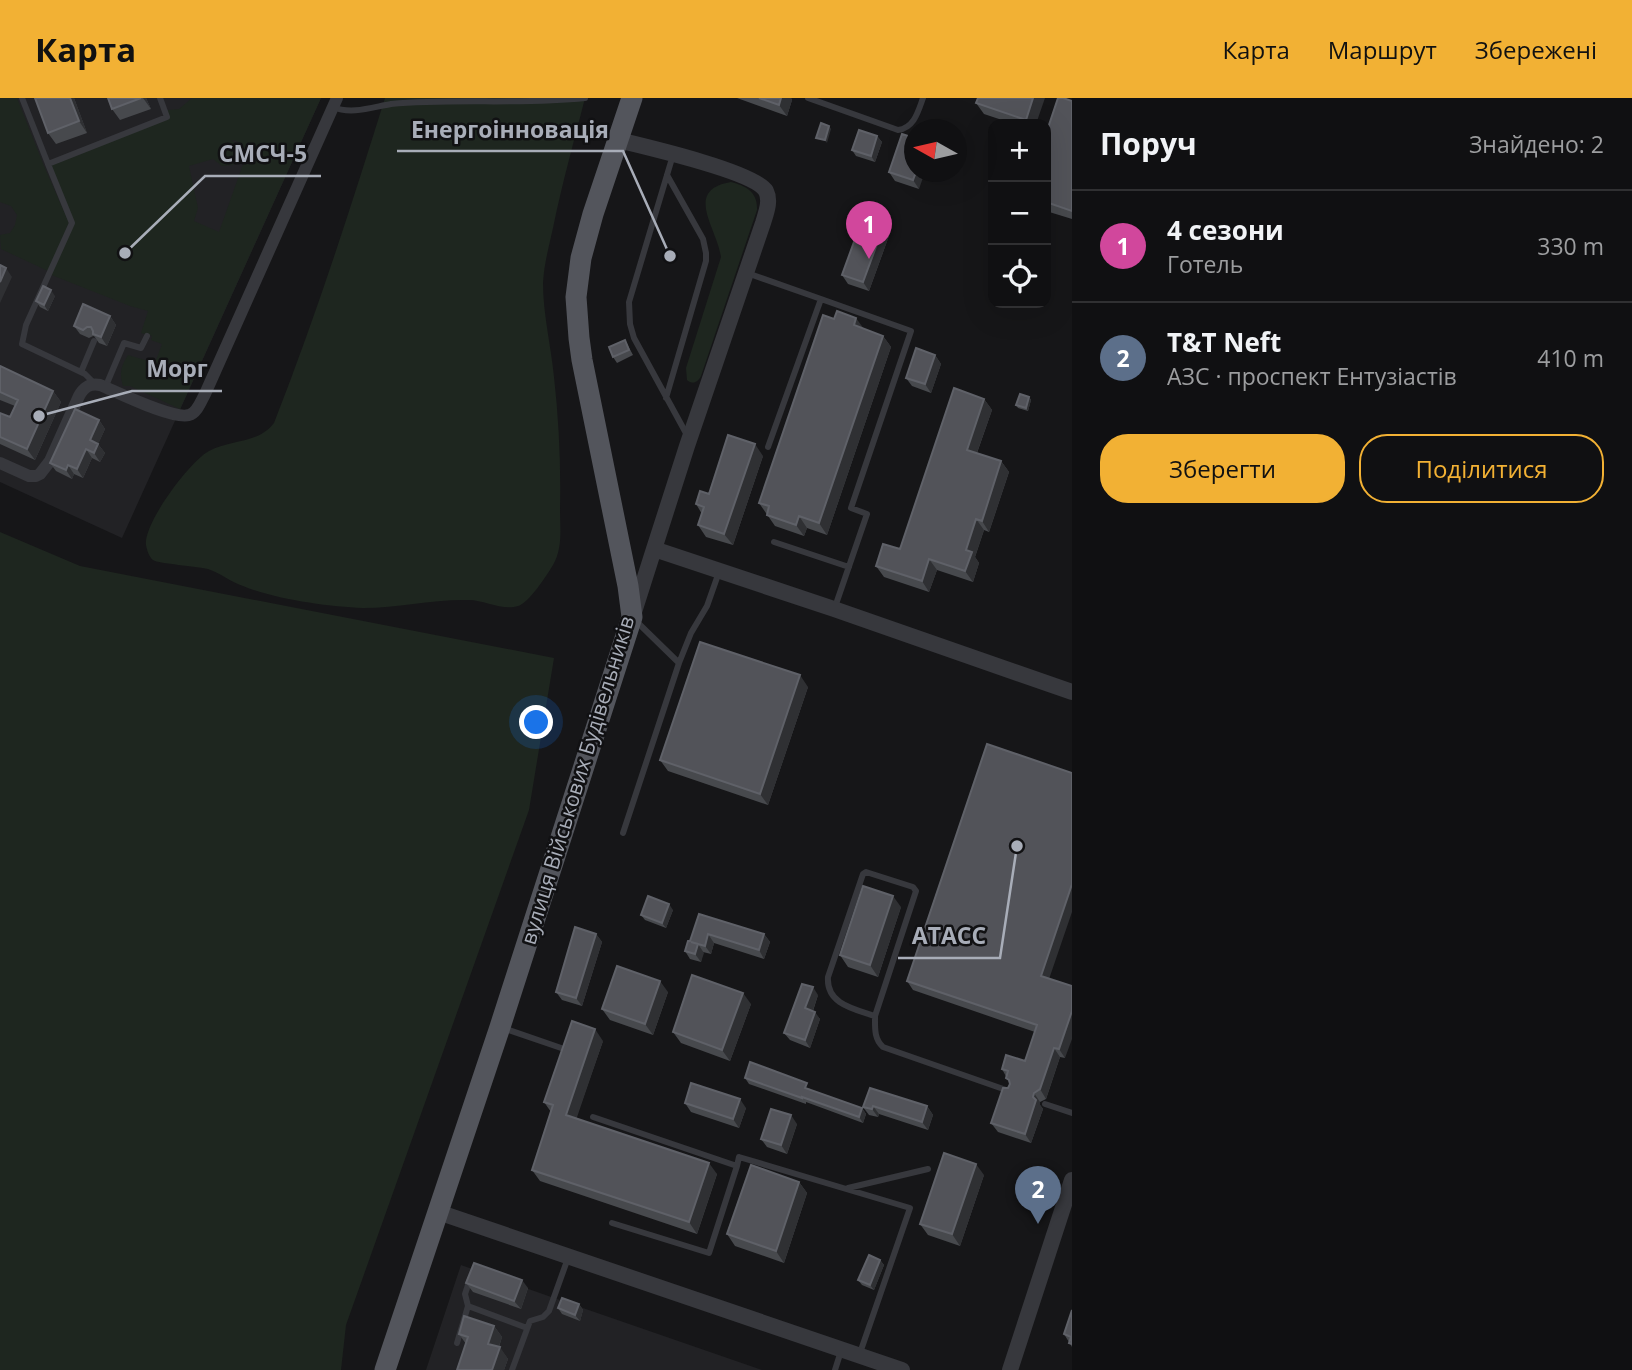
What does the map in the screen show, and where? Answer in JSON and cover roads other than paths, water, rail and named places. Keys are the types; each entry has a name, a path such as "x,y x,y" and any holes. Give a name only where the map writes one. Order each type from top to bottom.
{"main road":[{"name":"вулиця Військових Будівельників","path":"386,1370 632,617 582,360 576,297 585,240 618,140 628,100"}],"street":[{"path":"0,463 29,476 40,474 50,461 86,387 100,386 170,413 185,416 194,412 205,394 335,102"},
{"path":"618,140 749,178 765,190 768,201 766,214 632,617"},
{"path":"654,549 1072,692"},
{"path":"1010,1370 1072,1180"},
{"path":"438,1212 902,1370"}],"lane":[{"path":"22,98 72,223 26,325 22,344 85,374 100,386 124,343 141,348 147,336"},
{"path":"48,164 167,117 160,98"},
{"path":"335,102 346,111 423,101 544,102 585,98"},
{"path":"808,98 898,130 905,129 912,122 923,98"},
{"path":"673,155 629,302 630,324 634,338 689,440"},
{"path":"666,398 706,261 703,239 667,175"},
{"path":"746,272 911,331 851,508 867,514 834,609"},
{"path":"768,447 821,299"},
{"path":"81,372 94,341"},
{"path":"774,542 849,567"},
{"path":"623,833 679,663 691,633 707,606 719,571"},
{"path":"632,617 679,663"},
{"path":"874,1016 843,1004 832,995 828,986 828,977 863,874 866,872 915,888 916,891 874,1016 875,1034 879,1044 1011,1092"},
{"path":"500,1027 567,1050"},
{"path":"1045,1104 1072,1113"},
{"path":"593,1117 737,1166"},
{"path":"612,1223 709,1253 739,1157 910,1208 860,1355"},
{"path":"846,1189 928,1169"},
{"path":"513,1370 530,1321 543,1317 549,1311 569,1256"},
{"path":"457,1343 468,1306 466,1294 471,1277"},
{"path":"468,1306 527,1328"},
{"path":"835,1370 842,1349"}],"place":[{"name":"СМСЧ-5","path":"125,253"},
{"name":"Енергоінновація","path":"670,256"},
{"name":"4 сезони","path":"869,259"},
{"name":"Морг","path":"39,416"},
{"name":"АТАСС","path":"1017,846"},
{"name":"T&T Neft","path":"1038,1224"}]}
